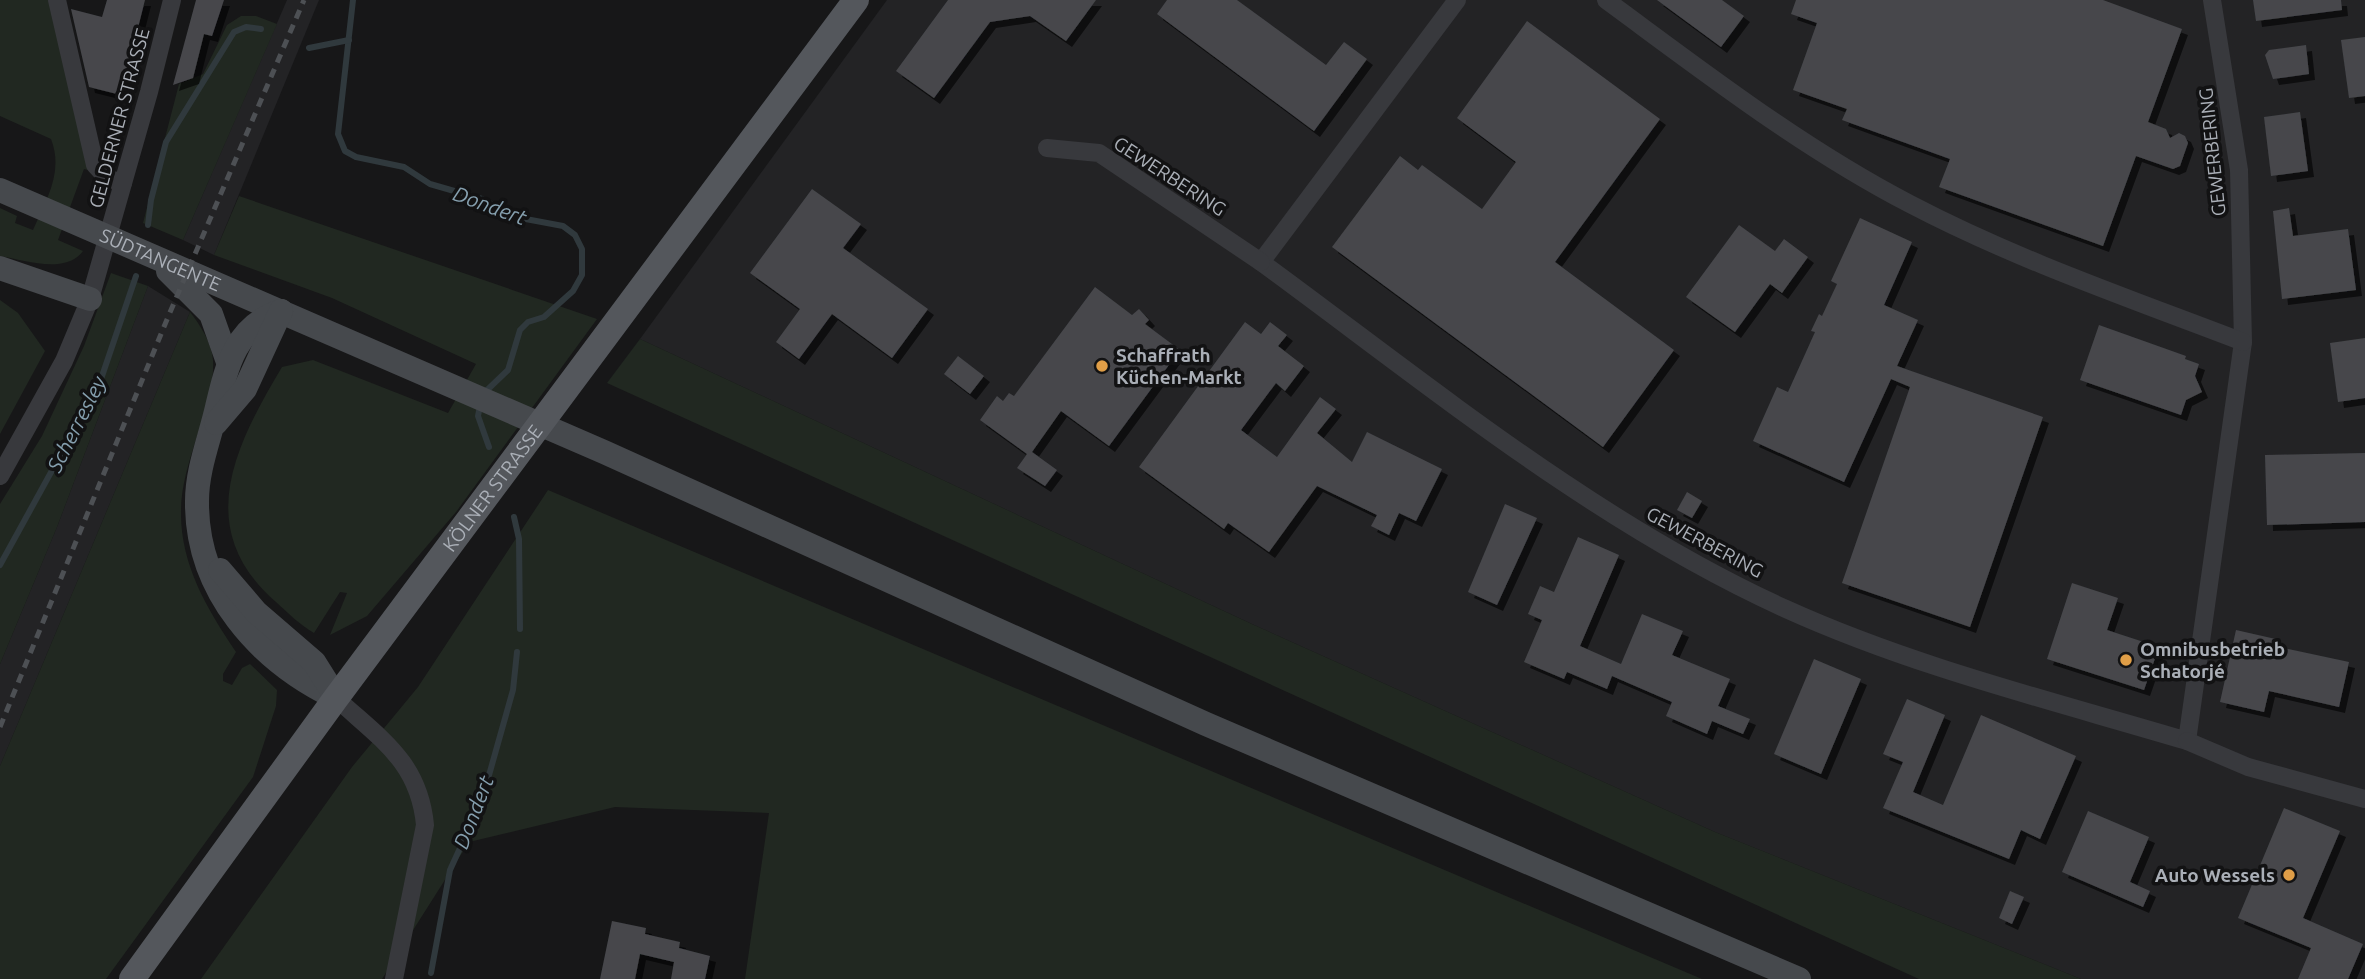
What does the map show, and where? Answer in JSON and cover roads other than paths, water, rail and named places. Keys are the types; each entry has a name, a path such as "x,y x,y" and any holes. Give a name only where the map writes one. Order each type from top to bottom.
{"main road":[{"name":"KÖLNER STRASSE","path":"132,979 336,698 856,0"},
{"name":"SÜDTANGENTE","path":"0,190 604,452 1206,724 1799,979"},
{"path":"148,255 177,279 211,314 228,362"},
{"path":"0,268 90,299"},
{"path":"213,426 245,389 281,311"},
{"path":"281,311 250,328 228,362 197,501 213,583 246,631 300,680 336,698"}],"street":[{"path":"57,0 95,165 107,178 123,183"},
{"name":"GELDERNER STRASSE","path":"0,476 64,361 90,299 172,0"},
{"path":"1261,262 1457,0"},
{"path":"1606,0 1836,163 1909,204 2005,251 2244,342"},
{"name":"GEWERBERING","path":"2187,741 2244,342 2239,170 2213,0"},
{"name":"GEWERBERING","path":"1047,148 1099,153 1261,262 1571,487 1660,544 1785,608 1901,656 2187,741 2248,768 2365,799"},
{"path":"336,698 396,752 413,775 423,801 425,825 394,979"}],"waterway":[{"name":"Dondert","path":"353,0 338,134 345,151 356,157 404,167 430,184 482,199 515,217 563,226 575,235 582,249 582,275 573,291 544,317 528,322 520,330 508,370 484,393"},
{"name":"Scherresley","path":"148,225 151,200 166,142 234,32 246,27 261,29"},
{"name":"Scherresley","path":"309,48 349,40"},
{"name":"Scherresley","path":"0,565 99,385 136,276"},
{"name":"Dondert","path":"480,406 478,416 489,447"},
{"name":"Dondert","path":"514,517 519,539 520,629"},
{"name":"Dondert","path":"431,973 450,870 482,800 513,690 517,652"}],"railway":[{"path":"0,727 168,317 304,0"}],"place":[{"name":"Schaffrath Küchen-Markt","path":"1102,366"},
{"name":"Omnibusbetrieb Schatorjé","path":"2126,660"},
{"name":"Auto Wessels","path":"2289,875"}]}
